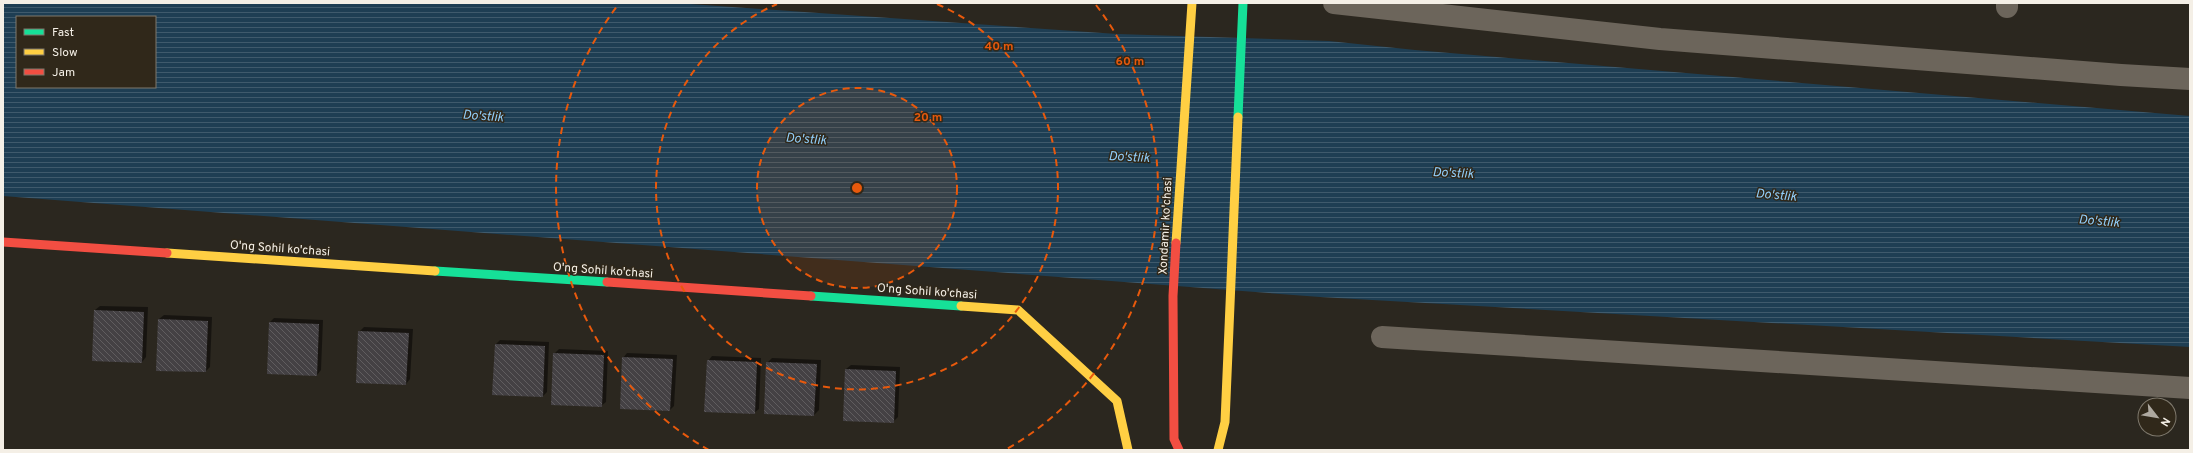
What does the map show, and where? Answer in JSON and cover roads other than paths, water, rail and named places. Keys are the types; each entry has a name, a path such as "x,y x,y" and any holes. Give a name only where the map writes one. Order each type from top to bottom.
{"street":[{"name":"Xondamir ko'chasi","path":"1179,450 1174,439 1173,296 1192,3"},
{"path":"1218,450 1225,422 1243,3"},
{"path":"1334,3 1660,40 2190,79"},
{"name":"O'ng Sohil ko'chasi","path":"3,242 1018,310 1117,401 1128,450"},
{"path":"1382,337 2190,388"}],"water":[{"name":"Do'stlik","path":"3,3 676,3 1117,34 1329,41 1415,50 2190,116 2190,347 1320,297 3,196"}]}
